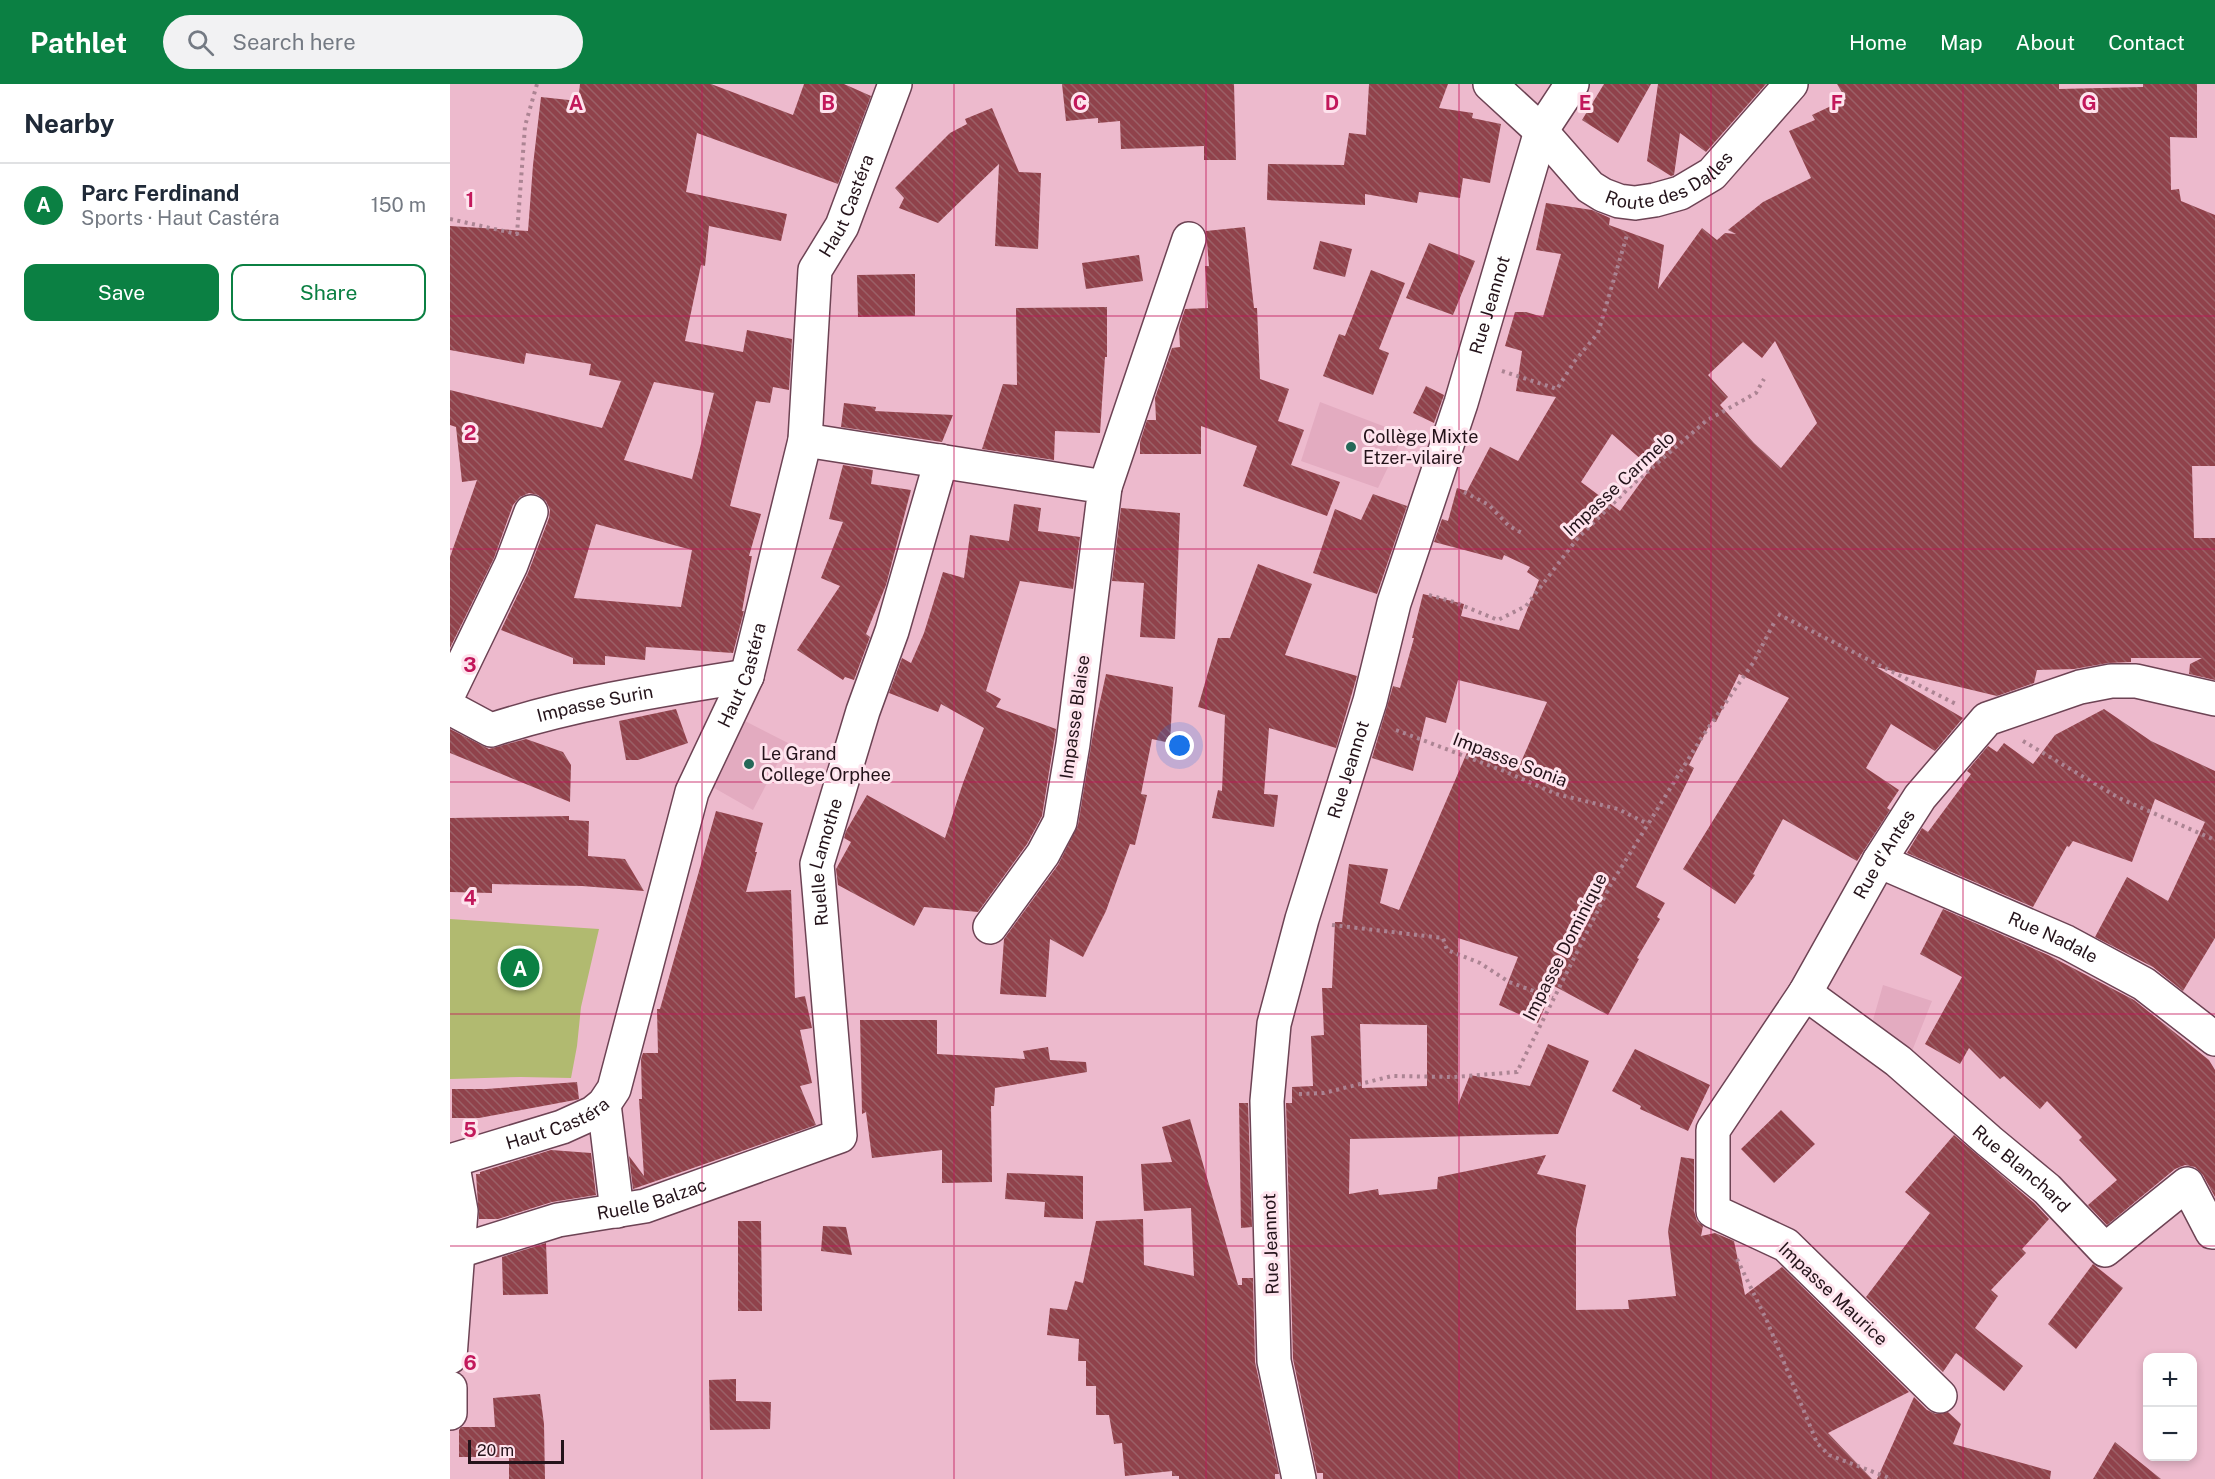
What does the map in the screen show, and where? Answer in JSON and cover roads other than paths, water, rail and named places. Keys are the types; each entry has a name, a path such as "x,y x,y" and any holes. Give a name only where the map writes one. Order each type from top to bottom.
{"street":[{"name":"Haut Castéra","path":"451,1161 561,1127 593,1113 604,1104 614,1089 692,792 747,676 805,441 815,270 842,226 895,84"},
{"name":"Route des Dalles","path":"1490,84 1540,131 1590,187 1619,201 1635,203 1680,193 1712,174 1791,84"},
{"name":"Rue Jeannot","path":"1299,1479 1274,1361 1267,1101 1274,1023 1302,919 1364,718 1400,587 1473,361 1540,131 1572,84"},
{"name":"Impasse Blaise","path":"990,927 1043,855 1060,822 1104,487 1189,239"},
{"path":"805,441 1104,487"},
{"name":"Ruelle Lamothe","path":"840,1136 817,864 863,711 892,631 941,461"},
{"path":"450,691 511,565 531,512"},
{"name":"Impasse Surin","path":"450,708 490,730 540,714 747,676"},
{"name":"Rue d'Antes","path":"1713,1211 1713,1130 1805,993 1879,861 1920,797 1987,720 2080,687 2111,681 2136,681 2215,699"},
{"name":"Rue Nadale","path":"1879,861 2066,942 2144,984 2215,1039"},
{"name":"Rue Blanchard","path":"1805,993 1898,1061 1989,1142 2048,1189 2105,1250 2187,1184 2212,1232 2215,1232"},
{"path":"604,1104 617,1211"},
{"name":"Ruelle Balzac","path":"459,1251 558,1220 645,1206 840,1136"},
{"path":"450,1357 461,1211 451,1161"},
{"name":"Impasse Maurice","path":"1713,1211 1786,1245 1940,1396"},
{"path":"450,1388 450,1413"}],"place":[{"name":"Collège Mixte Etzer-vilaire","path":"1351,447"},
{"name":"Le Grand College Orphee","path":"749,764"},
{"name":"Parc Ferdinand","path":"520,968"}]}
